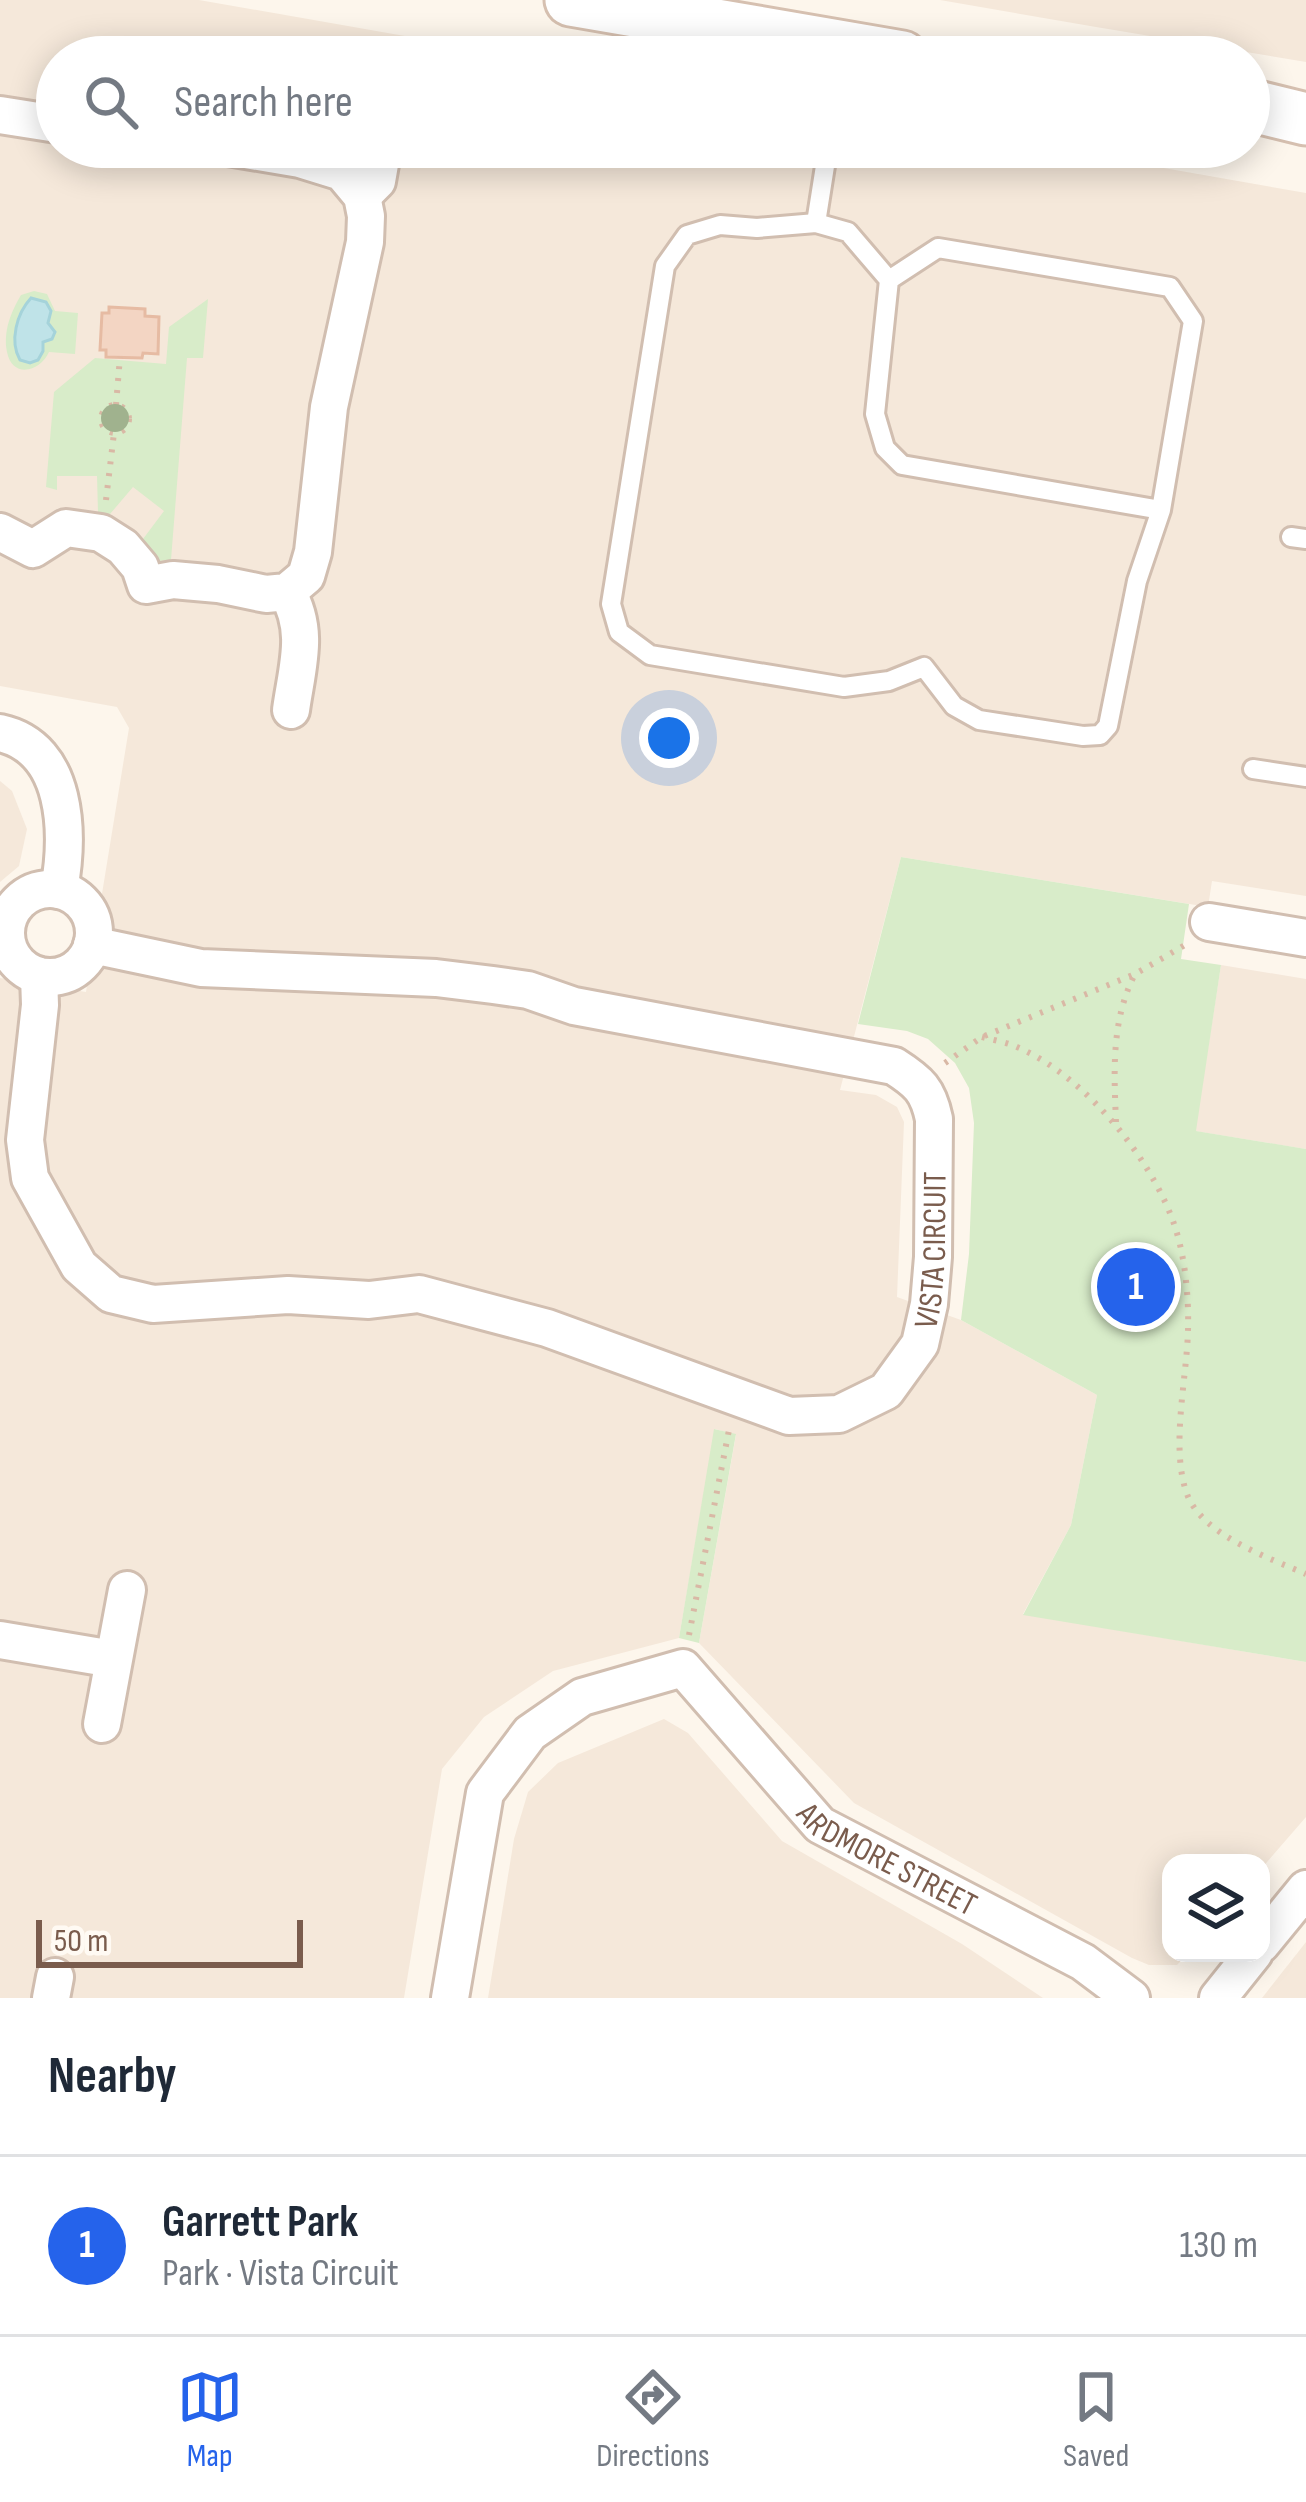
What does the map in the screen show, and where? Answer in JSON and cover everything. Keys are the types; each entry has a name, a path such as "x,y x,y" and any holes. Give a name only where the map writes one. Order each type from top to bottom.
{"street":[{"path":"571,0 761,36"},
{"path":"1270,110 1306,118"},
{"path":"0,115 36,121"},
{"path":"1270,130 1306,133"},
{"path":"0,532 33,549 66,528 101,533 123,547 140,567 146,586 173,580 266,594 287,592 306,576 313,552 329,407 365,242 362,196 342,172 329,168"},
{"path":"362,196 377,181 379,168"},
{"path":"287,592 297,609 302,636 290,710"},
{"path":"0,733 32,747 51,773 64,814 65,856 59,890"},
{"path":"59,890 72,895 91,917 92,945 87,958 66,974 39,976 14,960 5,933 8,920 33,892 59,890"},
{"path":"1209,922 1306,938"},
{"path":"92,945 201,968 436,978 528,990 574,1006 894,1066 916,1080"},
{"name":"VISTA CIRCUIT","path":"39,976 25,1140 30,1178 79,1266 111,1294 153,1304 288,1295 370,1300 419,1294 547,1328 789,1416 839,1414 886,1391 920,1344 933,1257 934,1119 929,1098 916,1080"},
{"path":"102,1724 127,1590"},
{"path":"0,1640 113,1659"},
{"path":"450,1998 485,1793 530,1733 582,1697 682,1668"},
{"name":"ARDMORE STREET","path":"682,1668 820,1825 1082,1963 1132,1998"},
{"path":"1270,1934 1306,1889"},
{"path":"1218,1998 1247,1962"}],"lane":[{"path":"816,224 825,168"},
{"path":"889,280 938,248 1170,287 1193,322 1161,510 1136,581 1108,726 1100,735 1083,736 979,720 954,706 924,667 889,681 844,686 650,655 619,632 610,604 665,266 687,235 720,225 816,224 848,232 889,280 875,414 885,448 902,465 1161,510"},
{"path":"1252,769 1306,777"}],"path":[{"path":"116,405 121,357"},
{"path":"116,405 125,409 129,423 114,433 106,430 100,418 107,407 116,405"},
{"path":"101,533 114,433"},
{"path":"916,1080 982,1037 1135,974 1197,938 1209,922"},
{"path":"1116,1125 1118,1019 1135,974"},
{"path":"982,1037 1015,1046 1044,1062 1083,1093 1116,1125 1164,1201 1183,1264 1189,1328 1179,1444 1187,1496 1213,1529 1306,1574"},
{"path":"682,1668 735,1397"}],"shaded area":[{"path":"0,0 199,0 405,36 36,36 36,168 1164,168 1306,193 1306,896 1212,881 1208,907 901,857 840,1090 876,1095 897,1107 904,1122 897,1297 961,1320 1097,1395 1071,1525 1023,1614 1306,1662 1306,1817 1270,1859 1270,1854 1162,1854 1162,1962 1180,1962 1177,1965 1149,1965 1132,1958 854,1803 699,1643 736,1435 715,1429 679,1638 553,1671 484,1717 442,1769 404,1998 0,1998 0,978 86,992 129,728 117,707 0,686"},
{"path":"940,0 1306,0 1306,62 1270,56 1270,36 1150,36"},
{"path":"0,781 12,791 27,829 19,866 0,882"},
{"path":"1221,965 1306,979 1306,1149 1195,1131"},
{"path":"664,1719 688,1733 782,1841 962,1944 1043,1998 488,1998 514,1839 528,1792 558,1763"},
{"path":"1306,1942 1306,1998 1262,1998"}],"green space":[{"path":"47,294 55,311 78,313 75,354 49,352 39,365 26,370 10,360 7,329 21,295"},
{"path":"208,299 203,358 187,358 171,560 159,561 143,539 164,511 133,487 110,514 98,512 97,476 57,476 57,490 46,487 54,392 95,358 166,364 169,327"},
{"path":"901,857 1189,904 1181,959 1221,965 1196,1131 1306,1149 1306,1662 1023,1615 1071,1525 1097,1395 961,1320 969,1254 974,1123 969,1088 955,1063 928,1039 858,1024"},
{"path":"714,1429 736,1434 699,1643 679,1638"}],"water":[{"path":"31,298 46,302 51,311 48,323 55,332 43,342 38,360 30,363 20,360 15,336 18,319"}],"building":[{"path":"109,307 145,309 145,316 159,317 158,354 106,357 106,350 100,350 102,313 109,313"},
{"path":"1147,1251 1153,1266 1140,1272 1133,1259"}],"place":[{"name":"Garrett Park","path":"1136,1287"}]}
